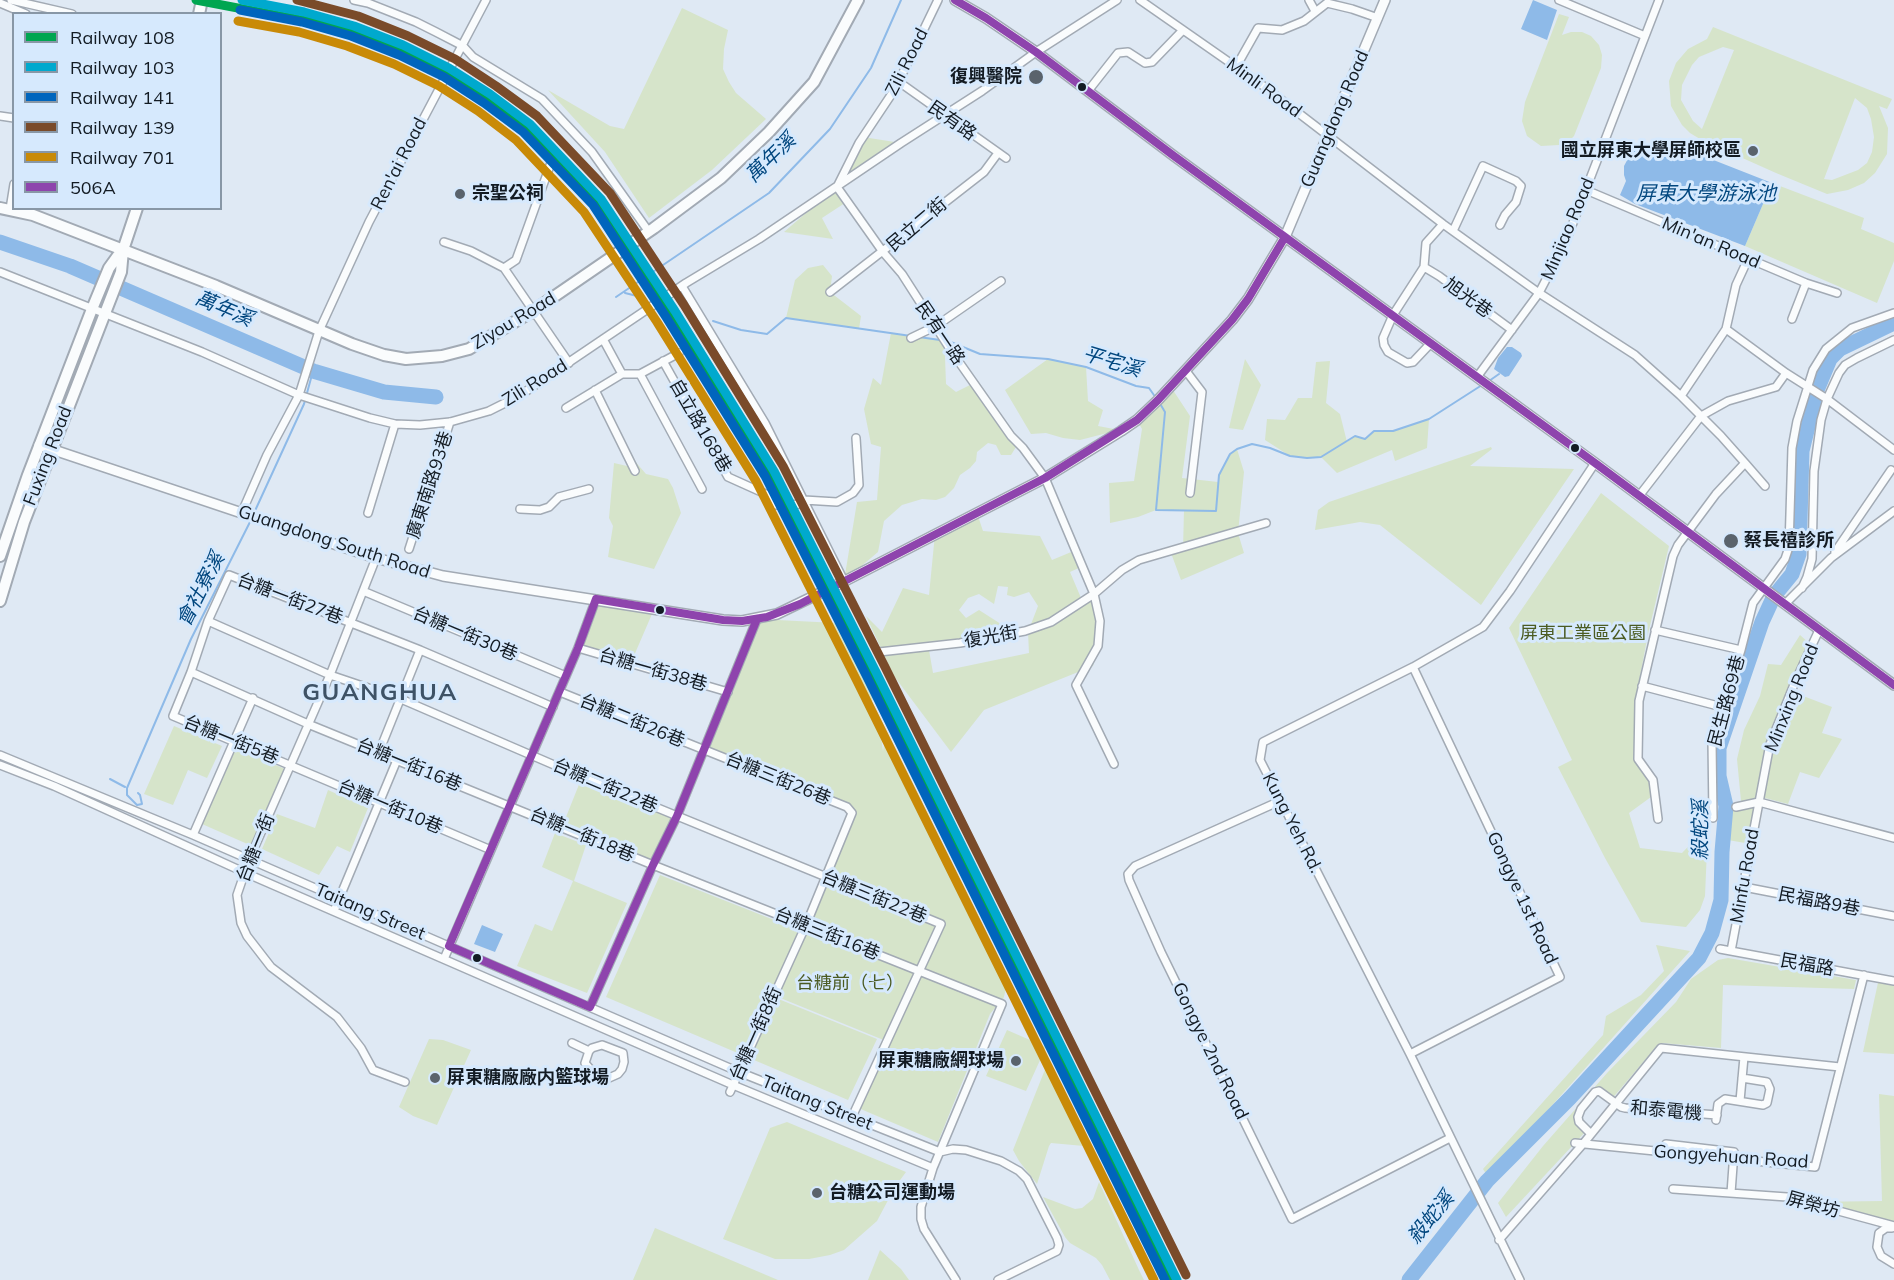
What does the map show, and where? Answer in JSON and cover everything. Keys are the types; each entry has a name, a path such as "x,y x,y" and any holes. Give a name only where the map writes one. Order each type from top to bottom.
{"main road":[{"name":"Ziyou Road","path":"13,210 33,215 216,286 319,331 384,355 406,359 425,359 470,349 533,311 649,232 721,178 769,132 805,93 826,63 858,0"},
{"path":"123,250 136,210"},
{"name":"Fuxing Road","path":"0,556 39,446 92,309 109,268 123,250"},
{"name":"Fuxing Road","path":"0,601 24,522 121,272 123,250"}],"street":[{"path":"11,0 63,12"},
{"path":"354,0 368,2 416,21 463,46 473,57 542,99 591,152 649,232"},
{"name":"Ren'ai Road","path":"250,514 267,455 295,393 319,331 369,222 486,0"},
{"name":"Zili Road","path":"0,272 231,364 295,393 370,418 394,424 420,425 450,422 489,411 519,396 682,286 759,239 837,187 860,143 899,82 938,0"},
{"path":"955,0 1036,52 1894,686"},
{"path":"837,187 1117,0"},
{"name":"Minli Road","path":"1140,0 1236,67 1443,224 1539,293 1635,355 1722,436 1766,486"},
{"path":"1309,0 1315,11"},
{"name":"Guangdong Road","path":"1285,237 1385,0"},
{"path":"1559,0 1645,36"},
{"name":"Minjiao Road","path":"1477,377 1539,293 1566,241 1659,0"},
{"path":"0,3 21,12"},
{"path":"1236,67 1258,28 1282,30 1304,21 1327,3 1378,18"},
{"path":"1088,91 1118,53 1128,52 1145,63 1152,62 1183,30"},
{"name":"民有路","path":"899,82 1006,158"},
{"name":"民立二街","path":"830,292 984,172 998,153"},
{"path":"504,268 516,260 552,160"},
{"path":"1453,231 1484,166 1516,180 1521,186 1516,201 1505,214 1500,225"},
{"name":"民有一路","path":"837,187 883,252 902,274 947,345 1011,436 1045,478"},
{"path":"5,208 12,189"},
{"name":"Min'an Road","path":"1586,190 1806,283 1837,293"},
{"path":"1431,343 1413,362 1401,360 1388,351 1383,338 1393,315 1424,267 1426,243 1443,224"},
{"name":"Guangdong South Road","path":"39,446 250,514 376,558 443,576 723,620 757,619 789,609 1045,478 1121,431 1158,401 1232,320 1248,299 1285,237"},
{"path":"444,242 471,250 504,268 569,363"},
{"path":"1681,396 1726,329 1736,285 1748,259"},
{"name":"旭光巷","path":"1424,267 1512,330"},
{"path":"911,338 936,326 1001,281"},
{"path":"1792,319 1806,283"},
{"path":"682,286 765,423 844,581"},
{"name":"民生路69巷","path":"1713,818 1712,741 1741,650 1753,603 1785,559 1789,547 1791,457 1797,421 1813,370 1826,349 1852,328 1894,313"},
{"path":"1726,329 1786,373 1827,399 1894,450"},
{"path":"603,339 622,374"},
{"path":"1802,588 1812,559 1814,471 1827,399 1839,372 1845,365 1894,340"},
{"path":"566,408 622,374 640,374 679,352"},
{"name":"自立路168巷","path":"663,361 728,477 768,495 774,505 805,502"},
{"path":"1186,371 1202,392 1190,493"},
{"path":"1639,496 1701,416 1728,401 1776,387 1786,373"},
{"path":"640,374 702,489"},
{"path":"595,390 635,471"},
{"name":"廣東南路93巷","path":"409,549 450,422"},
{"path":"368,513 394,424"},
{"path":"805,502 837,502 853,493 859,485 856,438"},
{"name":"Kung Yeh Rd.","path":"1520,1280 1410,1054 1260,760 1263,742 1413,667 1483,627 1510,591 1595,463"},
{"path":"1658,819 1653,780 1638,759 1639,701 1673,556 1687,532 1716,494 1745,464"},
{"path":"1831,558 1891,470"},
{"path":"1045,478 1094,594 1100,621 1098,646 1076,685 1114,764"},
{"path":"520,509 540,510 549,507 559,497 589,489"},
{"path":"1785,604 1831,558 1894,511"},
{"name":"復光街","path":"879,652 960,643 1025,631 1051,622 1094,594 1122,570 1139,560 1266,523"},
{"name":"台糖一街","path":"376,558 330,675 244,872 237,896 241,923 247,936 271,967 337,1017 361,1048 373,1070 405,1082"},
{"name":"台糖一街27巷","path":"208,621 229,575 420,650 553,707"},
{"name":"台糖一街30巷","path":"363,591 566,676"},
{"path":"444,958 560,692 596,599"},
{"path":"590,1007 677,816 757,619"},
{"path":"191,672 208,621"},
{"name":"台糖二街22巷","path":"208,621 330,675 401,699 677,816"},
{"path":"1655,630 1741,650"},
{"name":"Minxing Road","path":"1759,802 1770,744 1795,682 1820,630"},
{"name":"台糖一街38巷","path":"578,648 728,692"},
{"path":"379,752 420,650"},
{"name":"Gongye 1st Road","path":"1410,1054 1560,977 1413,667"},
{"name":"台糖一街16巷","path":"191,672 308,724 510,806"},
{"name":"台糖一街5巷","path":"191,672 172,716 290,764"},
{"path":"1642,686 1722,707"},
{"name":"台糖二街26巷","path":"560,692 705,750"},
{"path":"193,835 253,698"},
{"name":"台糖三街26巷","path":"705,750 847,807 852,813 827,877"},
{"name":"Taitang Street","path":"0,755 340,898 739,1072 940,1152"},
{"path":"334,911 398,760"},
{"name":"台糖一街10巷","path":"290,764 491,850"},
{"name":"Taitang Street","path":"0,765 444,958 732,1088 933,1168"},
{"path":"97,806 101,797"},
{"name":"Gongye 2nd Road","path":"1280,801 1135,866 1128,874 1161,952 1292,1219 1450,1138"},
{"path":"1736,807 1759,802 1894,838"},
{"name":"Minfu Road","path":"1731,951 1759,802"},
{"name":"台糖一街18巷","path":"510,806 653,865"},
{"name":"台糖三街22巷","path":"677,816 941,924 852,1117"},
{"name":"台糖三街16巷","path":"653,865 1002,1004 933,1168 921,1207 924,1229 956,1280"},
{"name":"台糖一街8街","path":"732,1088 827,877"},
{"name":"民福路9巷","path":"1744,887 1894,916"},
{"name":"民福路","path":"1720,949 1894,981"},
{"name":"Gongyehuan Road","path":"1575,1143 1815,1167 1864,975"},
{"path":"572,1043 589,1051"},
{"path":"602,1045 623,1053 622,1069 618,1074 609,1078 591,1070 585,1063 589,1051 602,1045"},
{"path":"1499,1240 1592,1134 1661,1048 1839,1067"},
{"path":"1740,1101 1744,1057"},
{"name":"和泰電機","path":"1592,1134 1579,1122 1578,1117 1595,1092 1599,1091 1625,1108 1716,1118 1718,1104 1721,1101 1740,1101 1763,1105 1769,1098 1769,1085 1765,1081 1742,1078"},
{"path":"1666,1144 1734,1152 1731,1193"},
{"path":"940,1152 953,1149 974,1152 1001,1161 1019,1172 1027,1179 1057,1238 1059,1245 1057,1251 998,1280"},
{"name":"屏榮坊","path":"1673,1189 1787,1197 1894,1227"},
{"name":"屏榮坊","path":"1894,1227 1886,1228 1880,1233 1877,1247 1881,1256 1894,1264"}],"green space":[{"path":"682,8 728,30 723,69 736,93 766,119 712,170 649,218 605,152 548,90 610,126 624,129"},
{"path":"1559,14 1569,17 1562,35 1582,32 1591,36 1599,45 1602,55 1601,68 1574,136 1567,143 1541,146 1527,136 1522,121 1525,102"},
{"path":"1713,27 1892,99 1887,109 1879,106 1888,128 1887,154 1875,173 1864,183 1848,190 1827,194 1690,133 1682,125 1671,106 1669,81 1676,63 1688,49 1707,39","holes":["1723,47 1734,50 1702,129 1693,121 1681,100 1682,85 1692,65 1699,57","1855,98 1867,108 1871,119 1874,137 1872,152 1867,163 1858,170 1832,180 1824,179"]},
{"path":"863,137 901,143 837,187 848,201 822,218 833,239 784,232 835,188"},
{"path":"1772,183 1864,218 1861,229 1894,243 1894,261 1877,303 1745,246"},
{"path":"823,265 832,276 830,292 861,316 859,329 786,318 795,280 808,268"},
{"path":"891,333 947,341 946,384 956,392 978,381 1021,443 1011,455 1001,455 996,445 988,443 977,452 976,461 960,475 954,488 945,497 936,500 922,499 902,505 884,521 878,552 844,581 857,502 877,500 881,447 871,444 864,409 873,378 881,385"},
{"path":"1048,359 1086,367 1088,401 1103,410 1098,426 1119,430 1080,440 1046,433 1031,434 1005,390"},
{"path":"1245,359 1261,385 1243,430 1229,428"},
{"path":"1330,361 1326,403 1340,414 1347,442 1355,436 1365,439 1374,431 1393,431 1429,419 1427,448 1395,461 1392,450 1337,473 1321,457 1290,456 1265,440 1267,419 1285,420 1298,398 1312,398 1316,362"},
{"path":"1171,387 1190,416 1182,478 1218,482 1219,475 1230,454 1237,449 1244,472 1238,533 1244,553 1181,580 1171,553 1183,549 1184,510 1156,510 1138,517 1110,523 1109,483 1134,481 1142,429 1137,420"},
{"name":"屏東工業區公園","path":"1491,447 1492,449 1470,466 1574,469 1481,605 1380,525 1360,522 1315,530 1318,510 1329,502"},
{"path":"633,459 646,474 668,479 681,513 654,569 608,557 613,526 609,518 614,463 627,466"},
{"name":"屏東工業區公園","path":"1601,493 1669,546 1648,634 1636,698 1634,752 1636,762 1649,780 1651,797 1629,813 1640,848 1682,853 1708,826 1705,896 1700,910 1686,927 1641,922 1558,767 1572,760 1509,628"},
{"path":"977,513 983,531 1040,536 1052,560 1076,550 1083,566 1070,572 1084,605 1096,597 1099,624 1097,652 1093,666 984,710 951,752 894,676 866,616 882,632 903,588 929,595 935,534","holes":["998,586 1008,587 1007,595 1014,597 1029,592 1038,606 1028,632 1029,653 933,673 929,650 1010,636 1004,626 979,610 966,618 959,610 968,598 979,594 994,604"]},
{"path":"596,599 652,614 633,658 578,648"},
{"name":"台糖前（七）","path":"757,619 837,623 865,663 866,680 873,695 871,711 881,737 883,751 885,739 882,722 1007,978 1002,1004 990,1014 938,1142 856,1107 886,1041 773,995 852,813 846,807 705,750"},
{"path":"1800,635 1810,644 1790,691 1832,707 1822,733 1842,739 1819,778 1800,772 1788,804 1761,797 1751,844 1722,839 1721,811 1726,806 1741,801 1737,759 1744,730 1760,696 1768,664 1781,665"},
{"path":"174,726 222,746 207,778 188,770 173,805 144,794"},
{"path":"236,748 285,769 252,846 202,824"},
{"path":"582,777 677,816 653,865 562,827"},
{"path":"328,790 368,808 350,852 337,846 319,875 262,849 277,814 315,828"},
{"path":"555,833 586,845 574,881 627,903 587,993 517,966 535,924 552,931 573,881 542,867"},
{"path":"660,875 802,931 771,996 877,1039 848,1100 606,997"},
{"path":"1656,945 1690,951 1488,1177 1483,1169 1603,1035 1606,1016 1641,995 1664,971"},
{"path":"1728,958 1856,980 1854,989 1723,985 1721,1048 1662,1043 1656,1047 1611,1100 1599,1091 1578,1117 1587,1130 1506,1217 1498,1203 1543,1146 1607,1073 1676,1002 1691,979 1718,960"},
{"path":"1879,978 1894,981 1894,1054 1863,1052"},
{"name":"屏東糖廠網球場","path":"1007,1030 1046,1047 1026,1091 986,1076"},
{"name":"屏東糖廠廠内籃球場","path":"429,1039 443,1040 471,1050 437,1125 413,1116 399,1107"},
{"path":"1046,1067 1050,1068 1084,1146 1051,1143 1037,1184 1013,1150"},
{"path":"1879,1094 1894,1096 1894,1226 1808,1202 1882,1201"},
{"name":"台糖公司運動場","path":"787,1122 906,1172 895,1187 877,1221 844,1250 809,1259 775,1259 723,1239 770,1128"},
{"path":"1099,1182 1144,1280 1110,1280 1096,1258 1070,1243 1065,1237 1043,1197 1075,1209 1082,1208 1093,1199"},
{"path":"655,1228 778,1280 633,1280"},
{"path":"880,1250 901,1269 909,1280 868,1280"}],"water":[{"path":"1533,0 1557,10 1547,40 1521,29"},
{"name":"屏東大學游泳池","path":"1644,145 1656,145 1685,156 1688,150 1772,183 1745,246 1635,204 1620,195 1626,181 1624,166 1631,153"},
{"path":"1507,347 1512,347 1522,356 1509,376 1505,377 1494,369 1498,358"},
{"path":"482,925 503,934 495,952 474,944"}],"waterway":[{"name":"萬年溪","path":"616,297 769,193 830,129 871,68 901,0"},
{"name":"萬年溪","path":"0,242 70,266 313,371 384,392 436,397"},
{"name":"平宅溪","path":"625,293 645,298"},
{"name":"平宅溪","path":"713,321 741,330 767,334 786,318 911,336"},
{"name":"殺蛇溪","path":"1409,1280 1487,1181 1570,1098 1699,958 1712,933 1721,900 1726,806 1719,776 1719,748 1762,622 1774,596 1792,574 1799,554 1802,451 1817,390 1830,359 1840,349 1894,323"},
{"name":"平宅溪","path":"919,337 940,340"},
{"name":"平宅溪","path":"946,340 980,354 1048,359 1086,367 1136,386 1149,388 1156,398"},
{"name":"會社寮溪","path":"254,513 304,404 313,371"},
{"name":"平宅溪","path":"1489,381 1499,374"},
{"name":"平宅溪","path":"1159,402 1165,412 1156,510 1216,511 1219,475 1230,454 1237,449 1252,444 1290,456 1321,457 1355,436 1365,439 1374,431 1393,431 1429,419 1482,385"},
{"name":"會社寮溪","path":"138,793 142,804 137,805 127,795 127,788 191,639 252,518"},
{"name":"會社寮溪","path":"110,779 125,787"}],"rail line":[{"name":"108","path":"196,0 327,25 401,51 445,74 487,100 545,145 615,227 740,427 793,519 892,716 1113,1169 1170,1280"},
{"name":"103","path":"242,0 304,12 354,26 403,45 449,68 490,94 530,124 601,199 675,311 774,471 1177,1280"},
{"name":"139","path":"297,0 358,16 408,36 455,59 537,116 610,193 684,305 783,466 1186,1275"},
{"name":"141","path":"240,10 302,22 351,36 399,55 444,77 523,132 593,205 765,476 1165,1280"},
{"name":"701","path":"238,21 299,32 347,46 394,64 439,86 478,111 516,140 584,212 657,322 756,481 1154,1280"}],"transit line":[{"name":"506A","path":"955,0 1036,52 1894,685"},
{"name":"506A","path":"596,599 723,620 742,621 767,617 800,604 1045,478 1137,420 1158,400 1232,320 1248,299 1285,237"},
{"name":"506A","path":"449,946 578,648 596,599"},
{"name":"506A","path":"590,1007 677,816 757,619"},
{"name":"506A","path":"449,946 590,1007"}],"place":[{"name":"復興醫院","path":"1036,77"},
{"name":"國立屏東大學屏師校區","path":"1753,151"},
{"name":"宗聖公祠","path":"460,194"},
{"name":"蔡長禧診所","path":"1731,541"},
{"name":"屏東糖廠網球場","path":"1016,1061"},
{"name":"屏東糖廠廠内籃球場","path":"435,1078"},
{"name":"台糖公司運動場","path":"817,1193"}],"district":[{"name":"GUANGHUA","path":"380,693"}]}
